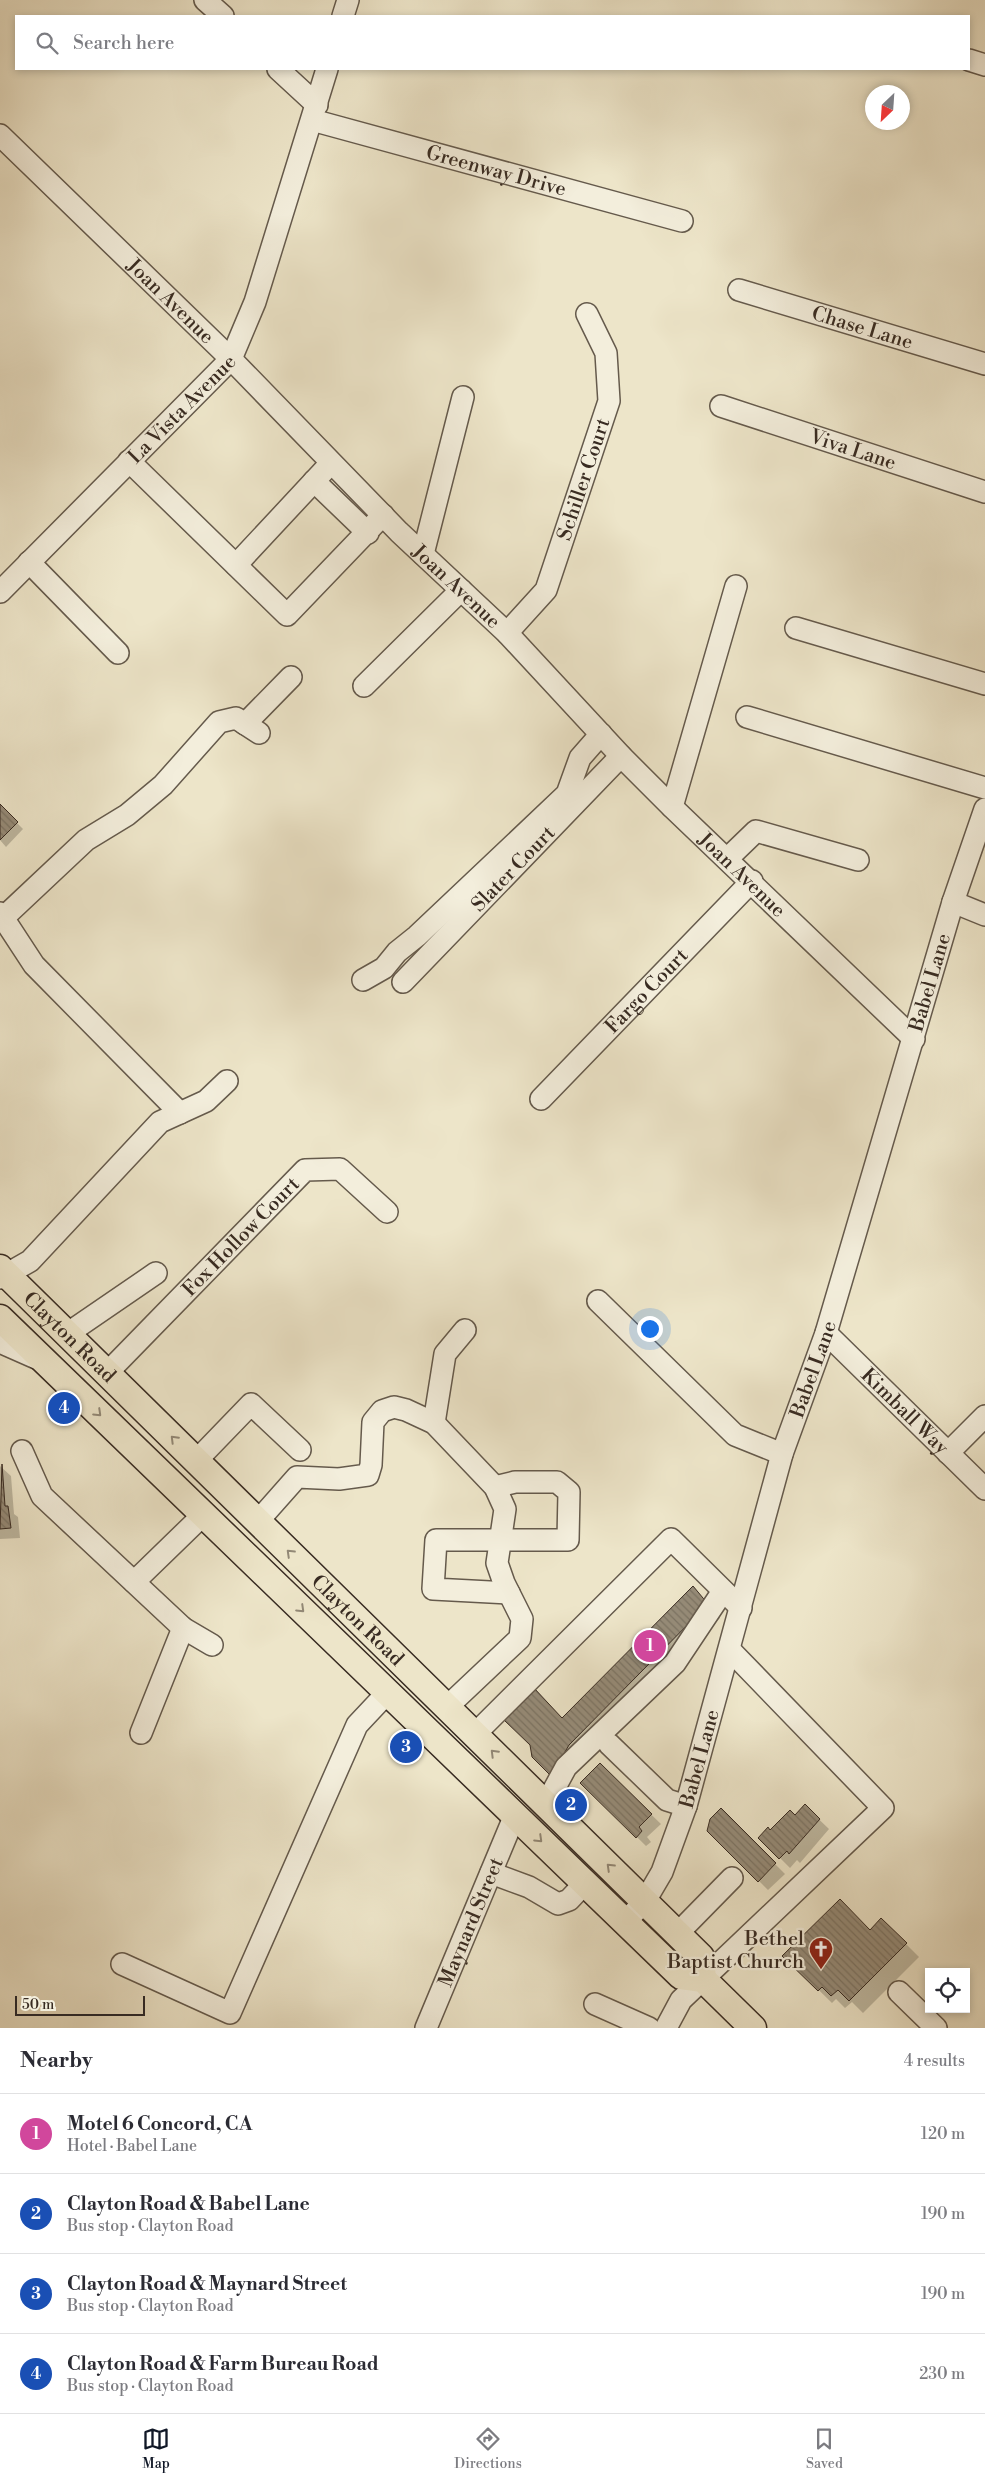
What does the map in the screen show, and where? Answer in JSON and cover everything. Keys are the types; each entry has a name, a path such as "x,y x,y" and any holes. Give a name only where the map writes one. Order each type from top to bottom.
{"main road":[{"name":"Clayton Road","path":"0,1318 681,1976 703,1979 701,1957 678,1933 107,1373 2,1273"},
{"path":"703,1979 753,2028"}],"street":[{"path":"205,0 222,15"},
{"path":"343,15 348,0"},
{"path":"970,60 985,65"},
{"path":"279,70 314,112"},
{"name":"La Vista Avenue","path":"0,592 231,359 255,302 327,70"},
{"name":"Greenway Drive","path":"314,112 682,221"},
{"name":"Joan Avenue","path":"0,135 231,359 383,515 508,632 621,756 672,807 752,881 914,1039"},
{"name":"Chase Lane","path":"739,290 985,364"},
{"name":"Schiller Court","path":"508,632 546,590 609,400 606,353 587,314"},
{"path":"423,554 463,397"},
{"name":"Viva Lane","path":"721,406 985,492"},
{"path":"129,461 287,615 368,533 383,515"},
{"path":"236,565 332,463"},
{"path":"314,481 368,533"},
{"path":"29,562 118,653"},
{"path":"672,807 736,586"},
{"path":"364,686 461,590"},
{"path":"796,628 985,684"},
{"path":"180,1113 34,965 2,916 86,840 128,815 163,785 220,722 236,718 252,728 292,677"},
{"path":"747,718 985,788"},
{"path":"363,980 384,968 397,952 417,936 567,794 580,758 601,734"},
{"name":"Slater Court","path":"403,982 621,756"},
{"name":"Babel Lane","path":"625,1922 644,1901 662,1872 686,1806 782,1454 826,1333 953,902 985,809"},
{"path":"727,858 756,831 858,860"},
{"name":"Fargo Court","path":"541,1099 752,881"},
{"path":"953,902 985,915"},
{"path":"2,1273 30,1260 160,1122 206,1101 227,1081"},
{"name":"Fox Hollow Court","path":"107,1373 304,1170 340,1169 387,1212"},
{"path":"67,1334 156,1274"},
{"path":"598,1301 735,1435 782,1454"},
{"path":"434,1423 445,1354 466,1330"},
{"name":"Kimball Way","path":"826,1333 985,1489"},
{"path":"0,1342 44,1361"},
{"path":"196,1460 251,1404 300,1450"},
{"path":"258,1521 297,1477 339,1480 368,1475 371,1465 373,1422 382,1411 394,1407 406,1410 434,1423 495,1487 505,1509 497,1563 522,1619 520,1638 447,1707"},
{"path":"948,1453 985,1416"},
{"path":"22,1451 42,1496 183,1628 212,1646"},
{"path":"495,1487 516,1482 557,1482 570,1492 568,1540 436,1540 433,1589 509,1593"},
{"path":"134,1582 203,1514"},
{"path":"475,1734 671,1539 741,1608"},
{"path":"546,1804 566,1767 675,1663 723,1591"},
{"path":"141,1733 183,1628"},
{"path":"666,2028 681,2000 883,1808 730,1650"},
{"path":"122,1964 230,2013 357,1725 388,1692"},
{"path":"609,1744 667,1800 686,1806"},
{"name":"Maynard Street","path":"426,2028 515,1815"},
{"path":"491,1873 529,1887 558,1904 569,1900 585,1883"},
{"path":"678,1933 732,1878"},
{"path":"899,1992 936,2028"},
{"path":"594,2004 649,2028"}],"building":[{"path":"0,804 18,822 0,840"},
{"path":"2,1464 5,1506 8,1506 11,1528 0,1529"},
{"path":"693,1586 708,1604 569,1745 551,1776 532,1757 530,1745 504,1720 534,1688 562,1718"},
{"path":"600,1763 652,1814 639,1827 642,1831 636,1838 580,1783"},
{"path":"805,1804 820,1819 789,1854 787,1851 779,1859 758,1838 768,1827 770,1830 790,1810 795,1815"},
{"path":"721,1808 776,1863 758,1882 707,1831 710,1819"},
{"path":"840,1899 870,1930 881,1918 907,1943 849,2001 838,1990 831,1996 822,1987 818,1991 782,1956"}],"place":[{"name":"Clayton Road & Farm Bureau Road","path":"64,1408"},
{"name":"Motel 6 Concord, CA","path":"650,1646"},
{"name":"Clayton Road & Maynard Street","path":"406,1747"},
{"name":"Clayton Road & Babel Lane","path":"571,1805"},
{"name":"Bethel Baptist Church","path":"821,1970"}]}
